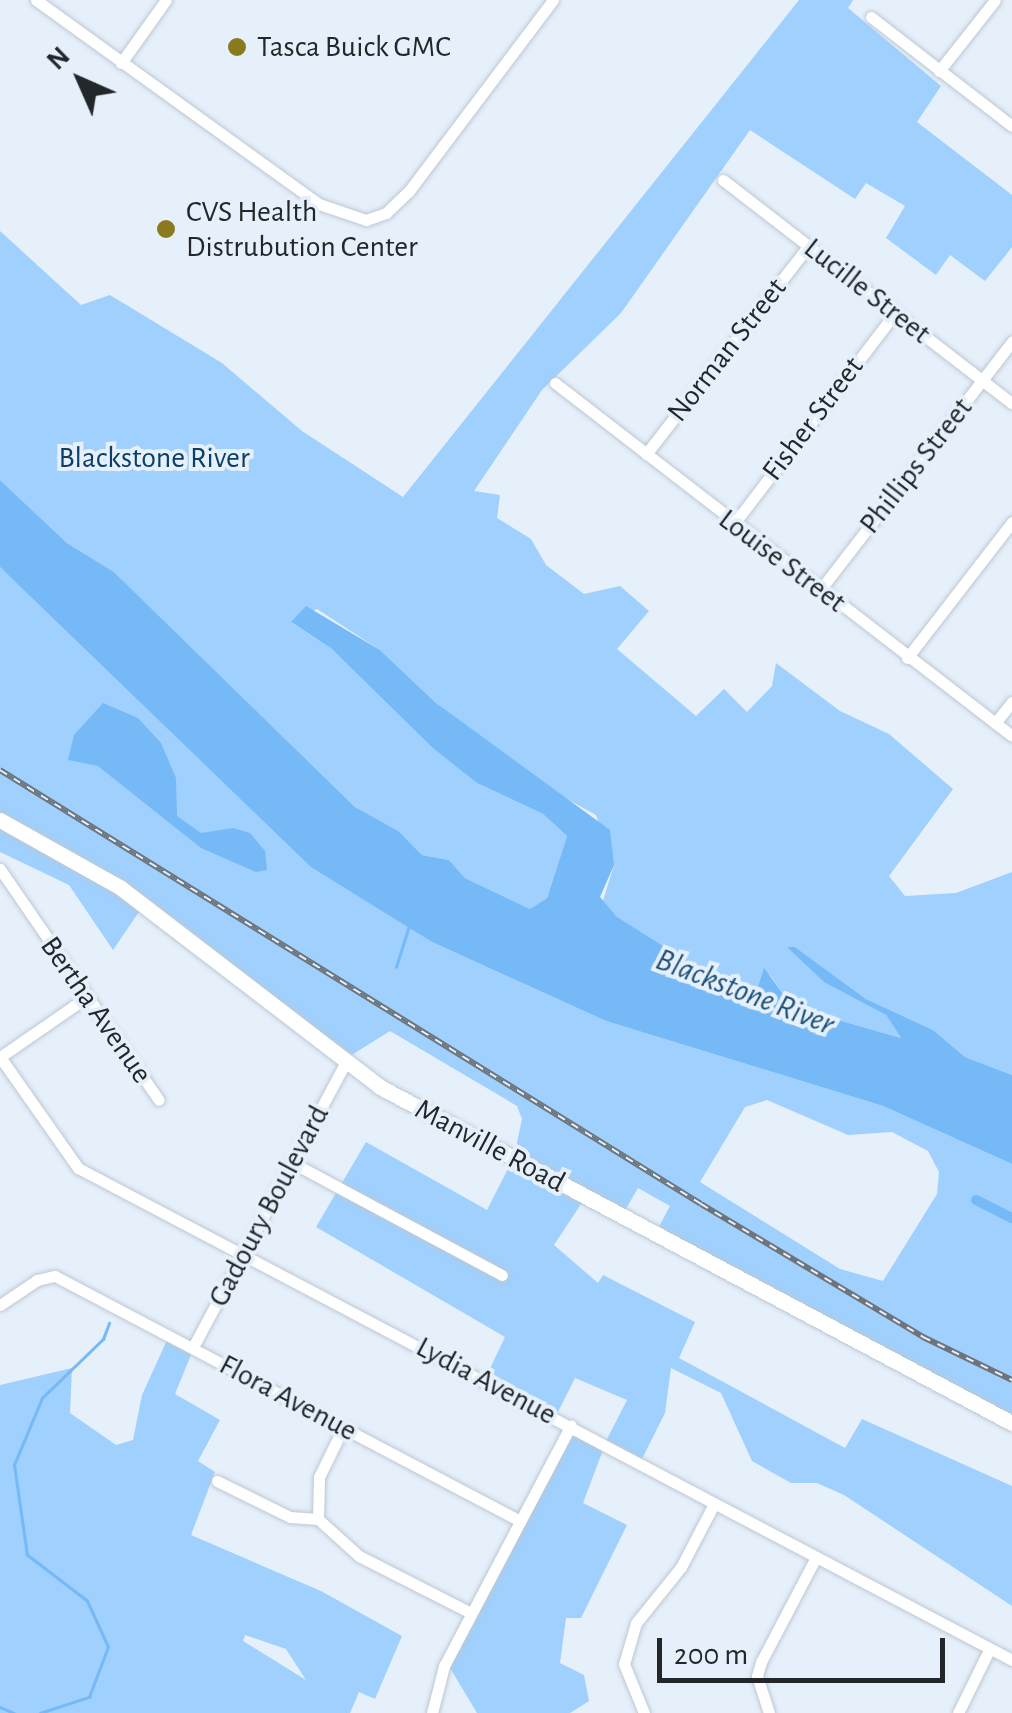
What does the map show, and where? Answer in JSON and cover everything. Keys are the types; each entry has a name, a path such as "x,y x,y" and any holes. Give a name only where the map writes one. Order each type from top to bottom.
{"main road":[{"name":"Manville Road","path":"0,820 121,888 345,1064 1012,1423"}],"street":[{"path":"36,0 319,204 366,220 386,213 409,190 553,0"},
{"path":"121,63 166,0"},
{"path":"939,72 995,0"},
{"path":"872,17 1012,126"},
{"name":"Lucille Street","path":"723,180 1012,402"},
{"name":"Norman Street","path":"646,454 809,246"},
{"name":"Fisher Street","path":"733,525 895,313"},
{"name":"Phillips Street","path":"820,590 1012,342"},
{"name":"Louise Street","path":"555,384 733,525 1012,736"},
{"path":"907,658 1012,522"},
{"path":"995,723 1012,702"},
{"name":"Bertha Avenue","path":"0,869 158,1100"},
{"path":"0,1057 87,997"},
{"name":"Lydia Avenue","path":"0,1057 78,1168 1012,1660"},
{"name":"Gadoury Boulevard","path":"193,1348 345,1064"},
{"path":"293,1163 502,1275"},
{"name":"Flora Avenue","path":"5,1302 37,1280 55,1276 520,1521"},
{"path":"0,1285 5,1302"},
{"path":"432,1713 444,1666 571,1426"},
{"path":"318,1519 319,1477 343,1428"},
{"path":"216,1481 290,1517 318,1519 359,1556 471,1612"},
{"path":"644,1713 624,1664 636,1623 681,1567 714,1504"},
{"path":"769,1713 757,1676 761,1662 815,1559"},
{"path":"958,1713 989,1650"}],"green space":[{"name":"Blackstone River","path":"799,0 853,0 848,8 941,86 917,122 1012,195 1012,247 985,281 950,255 936,275 886,238 905,206 866,183 855,199 750,130 621,313 542,390 474,491 500,495 497,518 531,539 546,565 584,594 620,586 649,611 617,649 696,716 724,689 747,712 772,686 776,663 840,711 889,734 953,789 889,876 905,896 956,893 1012,872 1012,1075 965,1057 933,1030 866,999 795,947 822,980 886,1015 901,1038 793,1007 770,975 756,993 717,980 616,916 602,904 614,865 596,815 542,785 436,703 380,650 317,609 292,623 332,649 477,783 543,814 567,836 547,898 530,909 465,878 449,860 422,855 397,831 355,807 114,572 67,543 0,480 0,231 81,305 110,295 222,363 302,431 403,497"},
{"path":"0,567 356,893 432,942 606,1021 883,1106 1012,1164 1012,1424 654,1236 670,1206 638,1188 620,1219 583,1201 554,1245 598,1283 603,1275 695,1322 679,1358 845,1448 862,1419 1012,1486 1012,1606 844,1495 817,1483 791,1483 752,1461 721,1393 671,1368 665,1413 641,1461 606,1442 583,1503 627,1525 581,1618 566,1618 560,1663 584,1675 589,1701 570,1713 477,1713 450,1668 473,1616 572,1425 606,1441 627,1400 575,1378 556,1416 485,1379 505,1337 316,1227 366,1142 487,1210 514,1157 522,1119 517,1106 390,1031 347,1058 147,900 113,950 69,885 0,852","holes":["767,1100 848,1135 892,1132 928,1151 939,1172 937,1194 883,1281 840,1269 700,1182 745,1107"]},
{"path":"168,1338 193,1350 175,1394 220,1420 198,1461 215,1472 191,1535 321,1591 402,1636 375,1699 359,1692 350,1713 0,1713 0,1385 72,1368 70,1413 116,1445 133,1440 142,1395","holes":["245,1635 286,1649 306,1680 243,1641"]}],"water":[{"name":"Blackstone River","path":"0,480 67,543 114,572 355,807 398,831 422,855 449,860 465,878 530,909 547,898 567,836 543,814 477,783 433,748 332,649 291,622 306,606 380,650 436,703 610,830 614,865 600,897 616,916 717,980 756,993 764,968 793,1007 901,1038 886,1015 824,982 787,947 795,947 866,999 933,1030 965,1057 1012,1075 1012,1164 883,1106 606,1021 432,942 311,867 0,567"},
{"path":"103,703 138,718 161,743 176,778 177,816 201,833 233,828 250,833 265,851 267,870 256,872 201,848 98,766 68,760 74,735"}],"waterway":[{"path":"396,967 409,926"},
{"path":"976,1200 1012,1218"},
{"path":"40,1713 89,1697 108,1647 87,1601 27,1555 14,1465 42,1398 103,1339 109,1323"},
{"path":"0,1707 14,1713"}],"railway":[{"path":"0,770 701,1204 923,1337 1012,1380"}],"place":[{"name":"Tasca Buick GMC","path":"237,47"},
{"name":"CVS Health Distrubution Center","path":"166,229"}]}
